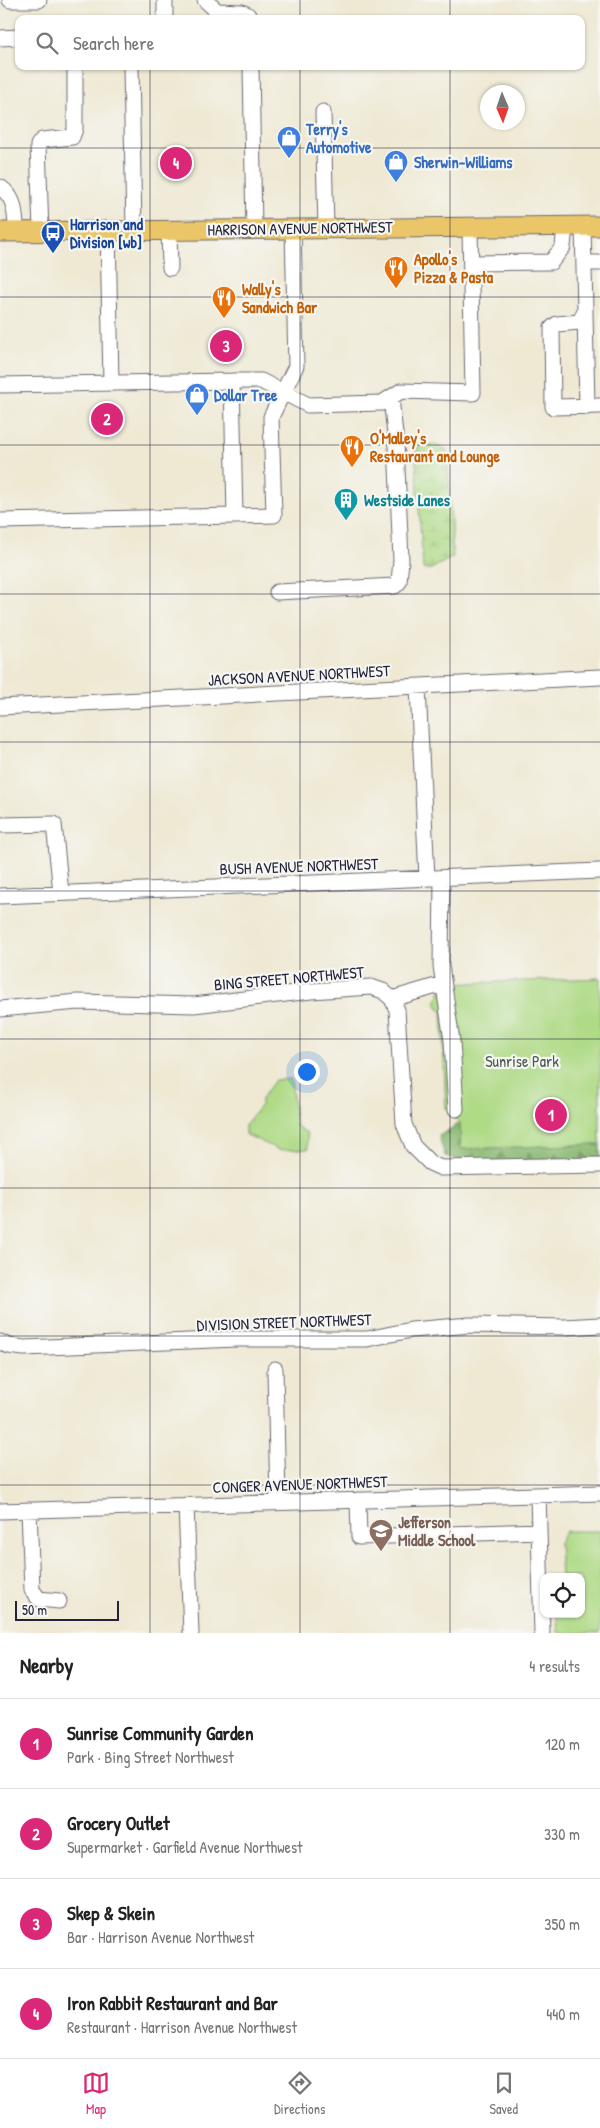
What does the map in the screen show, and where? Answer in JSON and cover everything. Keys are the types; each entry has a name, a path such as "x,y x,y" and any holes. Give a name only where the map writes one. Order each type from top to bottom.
{"main road":[{"name":"HARRISON AVENUE NORTHWEST","path":"8,232 583,226"}],"street":[{"path":"10,0 39,0"},
{"path":"165,15 166,0"},
{"path":"205,0 217,11 242,12 246,15"},
{"path":"0,38 15,37"},
{"path":"41,232 38,146 42,140 72,137 76,129 75,70"},
{"path":"131,70 134,230"},
{"path":"251,70 254,229"},
{"path":"323,112 326,228"},
{"path":"1,188 10,194 14,206 8,232"},
{"path":"471,263 551,262 583,226"},
{"path":"583,226 585,310 593,406 553,407 552,328 557,324 580,322 585,310"},
{"path":"0,385 261,381 308,405 382,403 401,391 473,393 470,227"},
{"path":"0,521 274,516 271,417 296,366 293,228"},
{"path":"108,230 111,383"},
{"path":"169,230 170,268"},
{"path":"584,263 600,263"},
{"path":"232,381 235,516"},
{"path":"277,592 395,586 399,582 401,560 396,452 390,398"},
{"name":"JACKSON AVENUE NORTHWEST","path":"0,708 600,678"},
{"path":"418,687 427,878"},
{"path":"0,825 54,824 61,893"},
{"name":"BUSH AVENUE NORTHWEST","path":"0,896 600,871"},
{"path":"442,878 441,966 452,1041 456,1108"},
{"path":"443,984 392,999 397,1010 404,1124 408,1135 421,1155 441,1168 600,1165"},
{"name":"BING STREET NORTHWEST","path":"0,1009 78,1002 194,1005 312,991 371,987 382,991 392,999"},
{"name":"DIVISION STREET NORTHWEST","path":"0,1342 9,1346 24,1348 236,1340 367,1339 411,1330 470,1325 564,1327 600,1325"},
{"path":"275,1369 278,1502"},
{"name":"CONGER AVENUE NORTHWEST","path":"0,1510 600,1493"},
{"path":"538,1495 542,1633"},
{"path":"358,1500 359,1537 539,1531"},
{"path":"186,1505 191,1633"},
{"path":"29,1510 32,1590 40,1599 59,1601"}],"green space":[{"path":"435,444 447,451 453,557 431,569 423,569 415,448 421,445"},
{"name":"Sunrise Park","path":"600,978 600,1144 461,1149 460,1123 446,1110 442,1012 435,1002 445,984"},
{"path":"291,1079 296,1126 307,1133 308,1149 279,1150 245,1134 245,1125 261,1105 261,1099 275,1080"},
{"path":"460,1123 461,1149 600,1144 600,1159 473,1163 445,1156 439,1136"},
{"path":"566,1531 600,1531 600,1633 558,1633 557,1618 585,1618 585,1573 561,1573 559,1542"}],"place":[{"name":"Terry's Automotive","path":"289,159"},
{"name":"Iron Rabbit Restaurant and Bar","path":"176,163"},
{"name":"Sherwin-Williams","path":"396,183"},
{"name":"Harrison and Division [wb]","path":"53,254"},
{"name":"Apollo's Pizza & Pasta","path":"396,289"},
{"name":"Wally's Sandwich Bar","path":"224,319"},
{"name":"Skep & Skein","path":"226,346"},
{"name":"Dollar Tree","path":"197,416"},
{"name":"Grocery Outlet","path":"107,419"},
{"name":"O'Malley's Restaurant and Lounge","path":"352,468"},
{"name":"Westside Lanes","path":"346,521"},
{"name":"Sunrise Community Garden","path":"551,1115"},
{"name":"Jefferson Middle School","path":"381,1552"}]}
